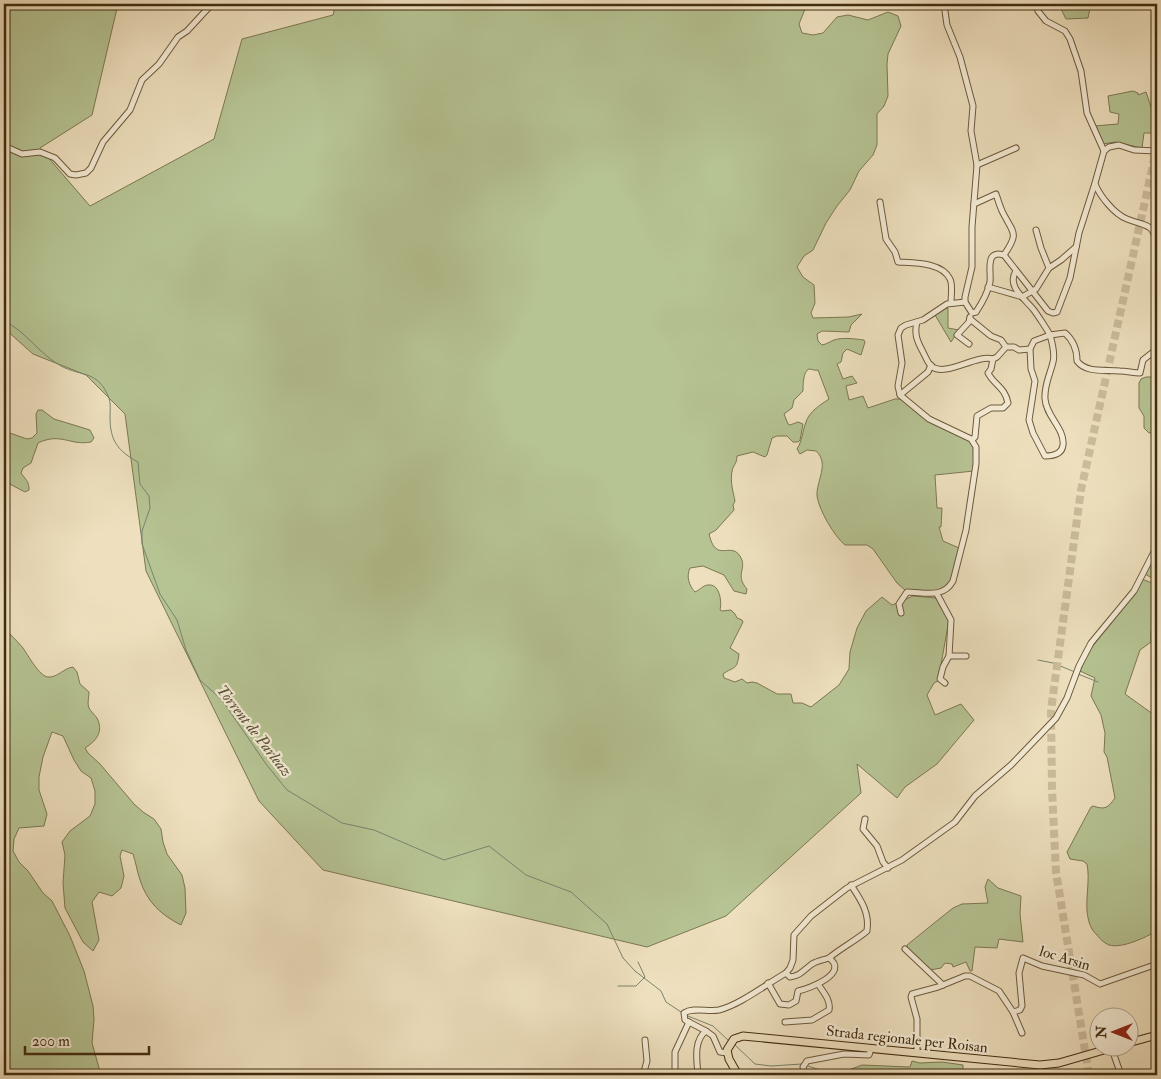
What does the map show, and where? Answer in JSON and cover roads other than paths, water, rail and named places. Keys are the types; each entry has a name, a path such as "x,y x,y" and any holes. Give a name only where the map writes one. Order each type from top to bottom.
{"main road":[{"path":"1138,1041 1157,1035"},
{"name":"Strada regionale per Roisan","path":"726,1053 734,1039 743,1036 1049,1065 1088,1055"},
{"path":"726,1053 738,1075"}],"street":[{"path":"4,146 22,154 40,152 55,158 70,174 86,173 91,168 103,142 130,110 142,80 159,64 178,37 187,31 212,4"},
{"path":"944,4 947,25 960,57 973,106 971,131 977,164 972,226 972,267 965,302 971,316 991,336 1001,340 1006,347"},
{"path":"1037,4 1038,11 1046,22 1065,31 1070,39 1081,71 1087,113 1104,151"},
{"path":"969,344 958,335 980,306 990,280 991,259 995,254 1004,255 1049,312 1053,314 1057,312 1070,278 1082,222 1104,151 1109,147 1119,145 1134,150 1157,152"},
{"path":"977,164 1016,148"},
{"path":"1095,183 1100,193 1121,216 1142,222 1150,228 1156,236 1157,250"},
{"path":"974,204 996,194 1004,214 1014,230 1013,238 1004,255"},
{"path":"880,202 886,239 895,252 898,262 931,265 945,273 951,281 951,303"},
{"path":"1036,230 1049,268"},
{"path":"988,287 1022,297 1039,286 1049,268 1062,260 1076,247"},
{"path":"1016,271 1013,275 1013,282 1017,291 1035,311 1050,335 1054,361 1046,383 1045,400 1046,407 1061,434 1063,444 1061,452 1045,456 1028,420 1035,381 1031,369 1030,349 1034,341 1050,335 1064,334 1068,336 1076,349 1079,364 1095,370 1118,370 1140,373 1143,360 1157,349"},
{"path":"901,613 899,604 907,592 937,594 949,588 956,574 966,530 976,464 976,447 972,440 929,419 900,395 898,386 902,362 898,335 901,328 917,322 944,306 951,303 965,302"},
{"path":"917,322 916,337 931,366 940,369 947,369 984,358 993,359 1006,347 1014,347 1019,350 1030,349"},
{"path":"972,440 975,437 977,416 992,408 1003,408 1008,403 1001,388 988,374 993,359"},
{"path":"900,395 928,372 931,366"},
{"path":"726,1053 720,1052 713,1036 684,1018 686,1012 725,1008 786,973 792,963 793,939 797,930 811,916 853,884 902,860 955,822 975,796 1010,765 1056,718 1067,698 1079,666 1091,643 1134,591 1157,546"},
{"path":"937,594 951,620 949,656 943,667 940,679 945,683"},
{"path":"949,656 966,656"},
{"path":"865,819 863,829 877,846 883,862 888,868"},
{"path":"786,973 790,977 804,972 813,963 828,958 867,931 865,907 853,884"},
{"path":"905,949 943,985"},
{"path":"768,983 780,1004 789,1005 796,1001 798,991 806,990 818,984 833,973 833,962 828,958"},
{"name":"loc Arsin","path":"1014,1012 1020,1010 1022,1006 1019,973 1023,958 1042,966 1084,975 1100,984 1157,964"},
{"path":"917,1053 917,1019 912,994 965,976 970,976 998,992 1014,1012 1022,1033"},
{"path":"785,1022 812,1020 829,1010 828,999 818,984"},
{"path":"672,1075 675,1070 675,1052 689,1022"},
{"path":"698,1075 698,1046 700,1037 706,1031"},
{"path":"643,1075 647,1061 645,1040"},
{"path":"806,1075 804,1065 809,1060 844,1054 869,1055 871,1049"},
{"path":"1114,1056 1121,1075"}],"waterway":[{"name":"Torrent de Parleaz","path":"4,321 12,325 53,361 61,366 95,378 105,389 110,400 110,425 116,444 125,454 138,462 140,484 149,496 150,508 142,531 142,544 160,594 177,620 186,650 200,680 222,700 266,764 287,790 342,823 374,830 444,860 489,846 526,875 571,892 607,924 623,958 635,971 661,991 666,1002 681,1012"},
{"path":"1038,660 1053,663 1075,672"},
{"path":"1078,674 1098,682"},
{"path":"618,986 636,986 645,977 638,962"},
{"name":"Torrent de Parleaz","path":"688,1016 713,1026 729,1041"},
{"name":"Torrent de Parleaz","path":"734,1044 755,1064 771,1066 802,1064"},
{"name":"Torrent de Parleaz","path":"805,1065 835,1075"}],"tunnel":[{"path":"1089,1075 1056,872 1051,710 1081,490 1157,147"}]}
